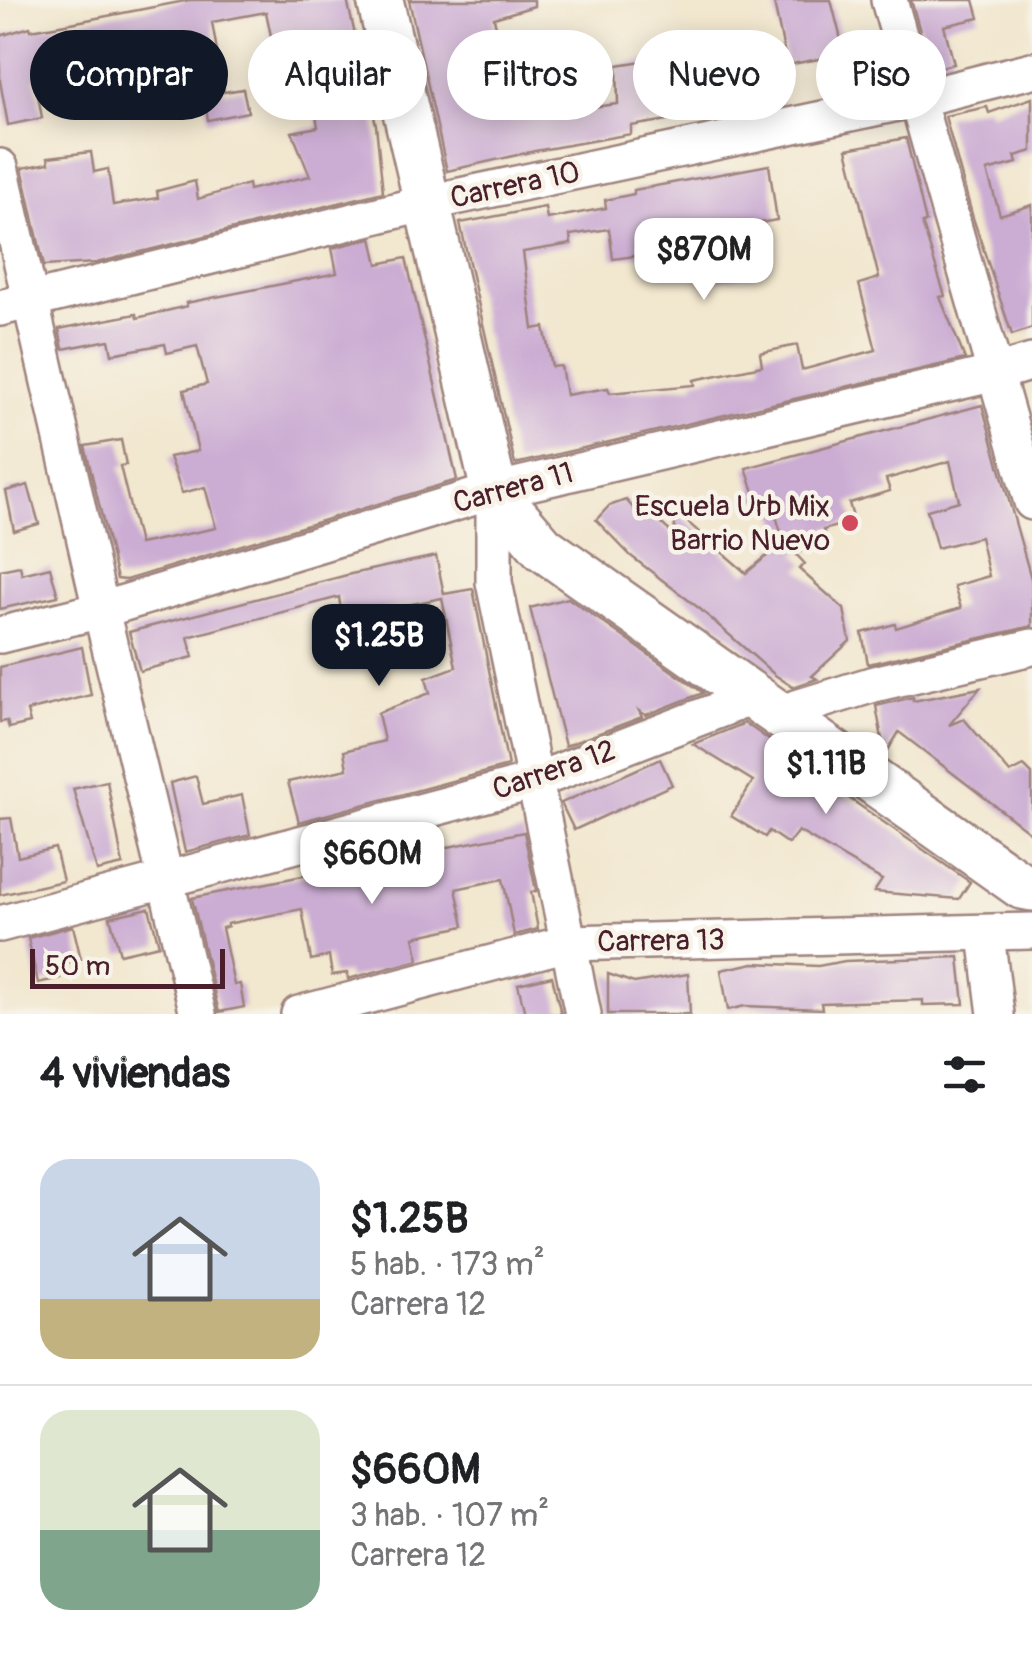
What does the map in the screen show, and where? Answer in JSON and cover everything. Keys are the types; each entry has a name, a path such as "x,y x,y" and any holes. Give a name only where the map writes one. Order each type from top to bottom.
{"main road":[{"path":"380,0 494,491 561,526 781,704 1022,886 1032,888"},
{"path":"781,704 1032,858"}],"street":[{"path":"889,0 898,30"},
{"name":"Carrera 10","path":"946,92 1032,70"},
{"name":"Carrera 10","path":"16,304 427,204 820,120"},
{"path":"924,120 1032,502"},
{"path":"0,167 16,304 101,610 198,1014"},
{"name":"Carrera 11","path":"0,636 101,610 494,491 1032,362"},
{"path":"494,491 494,582 583,1014"},
{"name":"Carrera 12","path":"0,924 535,781 781,704 1032,647"},
{"name":"Carrera 13","path":"299,1014 568,944 1032,931"},
{"path":"986,935 996,1014"}],"building":[{"path":"190,0 347,0 354,30 270,30 266,12 212,22 213,30 31,30"},
{"path":"409,0 534,0 534,6 494,18 497,30 447,30 447,120 613,120 613,105 618,104 617,65 633,62 633,120 668,120 631,126 631,134 447,171 427,81 427,30 416,30"},
{"path":"831,0 839,30 816,30 816,60 796,63 796,30 780,30 774,3"},
{"path":"911,0 974,0 979,18 944,26 945,30 920,30"},
{"path":"30,27 32,120 8,125 0,81 0,36"},
{"path":"946,34 954,64 946,66"},
{"path":"243,89 248,112 228,116 228,91"},
{"path":"1032,98 1032,151 1015,156 1017,163 987,171 1000,215 1032,205 1032,328 1012,335 973,218 946,120 946,116 987,107 989,113"},
{"path":"317,120 375,120 383,192 96,263 44,266 22,168 49,163 48,157 91,152 94,172 108,169 113,205 158,198 157,191 195,181 198,199 248,184 249,190 310,176 292,132 318,127"},
{"path":"906,138 926,222 922,223 945,296 940,297 965,359 515,464 460,223 545,207 547,219 606,208 605,200 634,194 634,190 769,165 777,220 748,225 755,273 719,280 711,232 641,244 642,255 613,259 609,229 570,235 571,244 523,252 533,329 544,327 552,367 561,366 566,395 608,388 610,393 695,385 694,380 762,366 760,353 797,345 802,370 876,350 859,284 879,278 847,149"},
{"path":"372,238 378,264 406,258 457,480 126,580 117,579 85,446 121,440 126,465 120,466 139,544 216,528 205,487 182,493 169,457 198,451 184,390 207,384 197,346 167,353 165,344 112,354 109,340 63,349 59,329 136,314 137,318 187,306 186,303 337,273 332,248"},
{"path":"982,405 1032,582 1032,626 868,664 862,633 895,624 896,628 961,608 954,586 989,576 980,537 937,548 927,510 959,501 950,461 886,479 890,491 849,503 854,521 823,530 828,544 795,553 805,564 799,569 844,609 850,641 812,676 817,679 793,687 631,556 596,520 609,506 626,500 645,521 651,514 674,535 676,512 746,573 784,542 771,500 757,501 746,468"},
{"path":"28,485 39,524 14,531 6,491"},
{"path":"436,556 444,594 473,589 508,766 299,822 288,782 347,769 344,751 384,741 378,713 430,693 426,678 456,667 442,598 342,618 339,597 188,637 193,657 140,671 129,632"},
{"path":"20,566 22,574 50,567 58,596 0,609 0,570"},
{"path":"568,598 703,693 646,715 639,711 642,717 565,746 530,608"},
{"path":"82,647 91,695 27,711 30,723 9,728 7,721 0,722 0,667"},
{"path":"980,688 949,725 964,719 1010,773 1024,766 1032,774 1032,834 899,732 885,755 876,706"},
{"path":"745,723 970,882 959,899 874,892 882,880 798,831 788,844 769,831 765,837 731,816 753,781 693,744"},
{"path":"660,759 672,785 574,830 561,803"},
{"path":"196,776 203,804 242,795 250,835 185,852 170,783"},
{"path":"107,781 123,865 97,871 73,789"},
{"path":"11,818 18,857 55,848 63,881 0,895 0,819"},
{"path":"524,832 536,891 531,892 538,929 514,935 503,879 456,889 464,926 414,937 419,960 348,979 347,973 332,975 329,956 311,960 302,909 227,924 222,928 234,985 240,984 244,1007 219,1012 192,898"},
{"path":"149,908 159,945 120,954 110,917"},
{"path":"73,926 81,959 58,965 60,978 38,983 28,938"},
{"path":"959,957 964,1004 923,1005 923,1000 821,1003 822,1009 745,1006 728,1010 721,970 754,963 818,966 845,961"},
{"path":"608,974 634,983 688,974 690,1014 608,1014"},
{"path":"552,976 561,1014 525,1014 518,984"}],"place":[{"name":"Escuela Urb Mix Barrio Nuevo","path":"850,523"}]}
